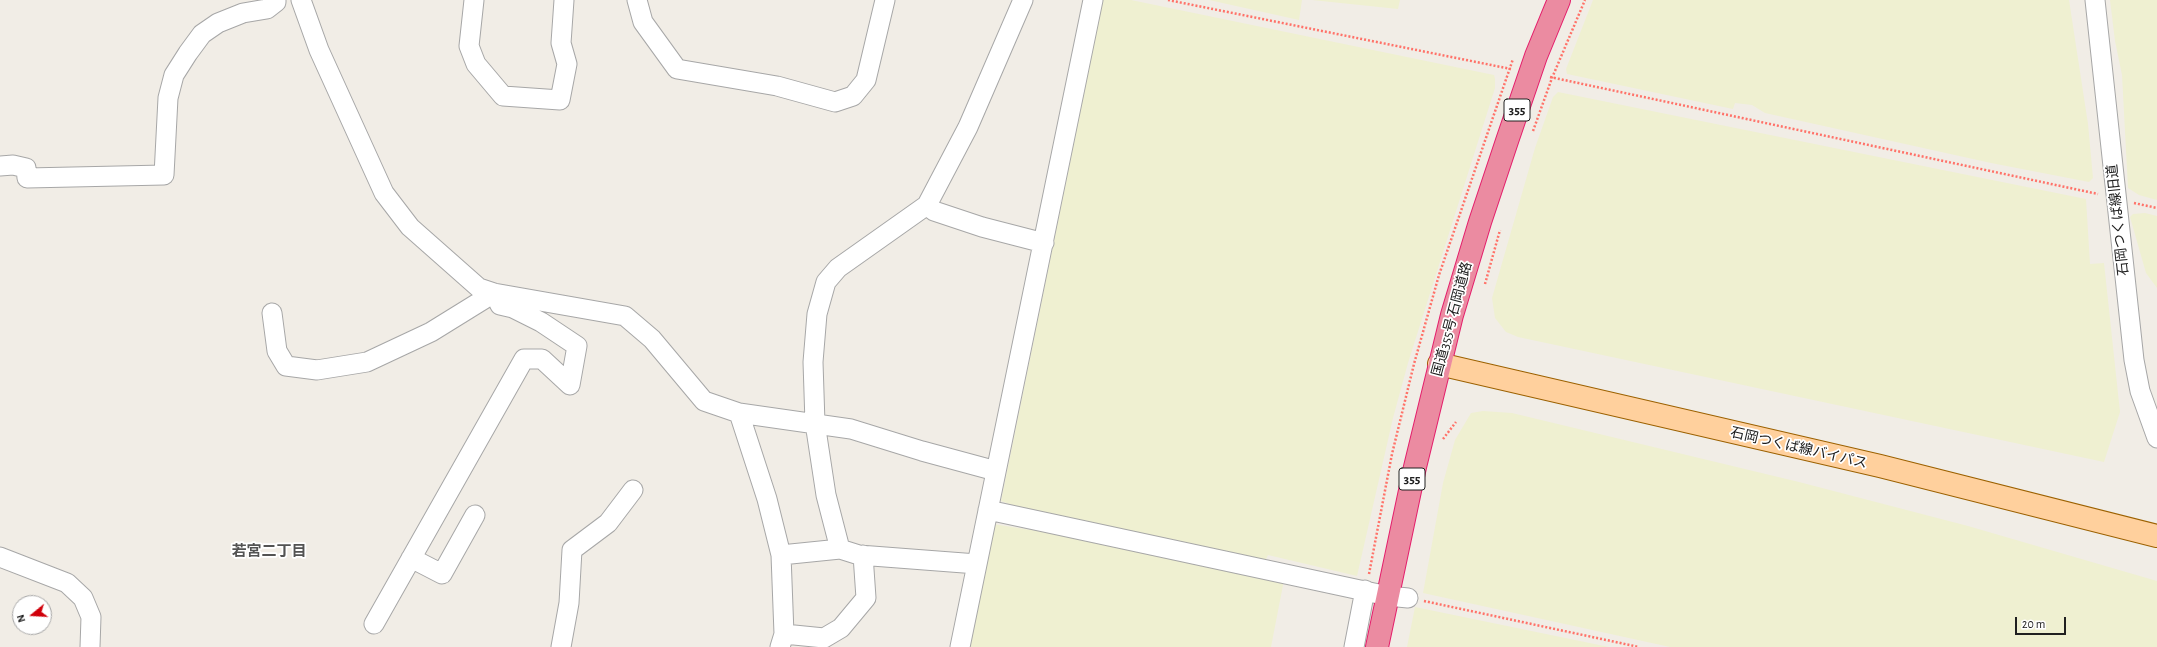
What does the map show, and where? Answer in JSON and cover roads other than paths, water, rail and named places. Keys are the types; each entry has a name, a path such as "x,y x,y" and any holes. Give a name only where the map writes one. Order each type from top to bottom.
{"highway":[{"name":"国道355号 石岡道路","path":"1377,647 1398,597 1439,364 1480,222 1530,75 1559,0"}],"main road":[{"name":"石岡つくば線バイパス","path":"1439,364 1880,466 2157,536"}],"street":[{"path":"0,166 13,165 26,168 27,178 164,175 168,98 174,75 181,64 202,34 218,23 243,13 267,9 276,2 276,0"},
{"path":"301,0 319,50 384,193 396,211 410,227 479,288 494,293 625,316 652,339 704,401 739,413 851,429 922,451 996,471"},
{"path":"474,0 469,46 476,64 503,96 560,100 567,64 561,44 564,0"},
{"path":"637,0 643,22 677,70 777,86 835,102 853,96 866,80 885,0"},
{"path":"840,549 826,496 815,423 813,362 817,314 826,282 838,268 927,205 968,127 1023,0"},
{"path":"960,647 1093,0"},
{"name":"石岡つくば線旧道","path":"2095,0 2115,198 2140,391 2157,438"},
{"path":"927,205 934,211 982,227 1044,242"},
{"path":"272,313 277,351 286,366 317,370 367,362 431,332 494,293"},
{"path":"374,624 524,360 542,359 570,385 577,346 540,322 513,308 500,306 494,293"},
{"path":"739,413 767,499 781,555 782,640 824,638 841,628 866,598 863,555"},
{"path":"561,647 569,603 572,550 608,523 633,490"},
{"path":"988,510 1398,597"},
{"path":"411,558 442,574 475,515"},
{"path":"781,555 840,549 863,555 977,564"},
{"path":"0,558 67,583 84,598 91,617 90,647"},
{"path":"1354,647 1365,590"}],"district":[{"name":"若宮二丁目","path":"269,551"}]}
